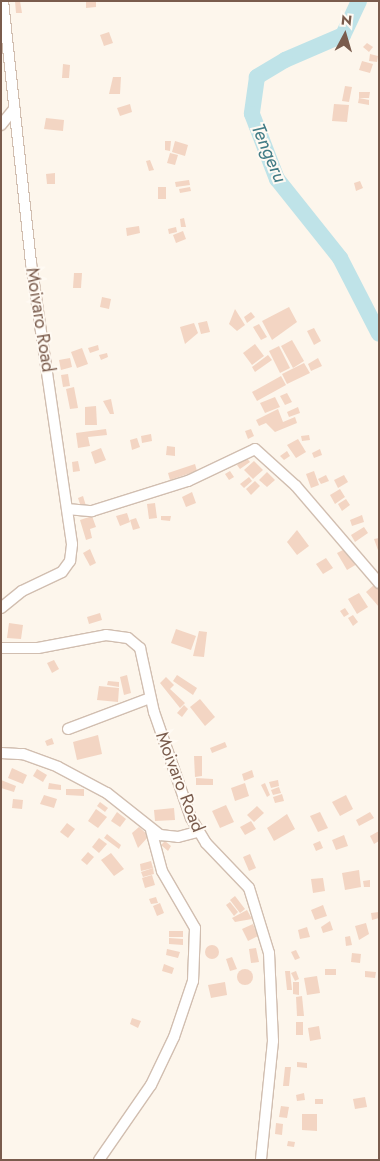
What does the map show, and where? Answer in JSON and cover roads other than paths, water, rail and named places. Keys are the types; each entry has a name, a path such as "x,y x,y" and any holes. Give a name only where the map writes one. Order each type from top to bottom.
{"street":[{"name":"Moivaro Road","path":"3,1 31,263 72,544 67,567 4,605"},
{"path":"1,125 14,109"},
{"path":"67,509 101,509 188,481 255,449 296,486 379,583"},
{"name":"Moivaro Road","path":"1,648 38,648 106,635 128,638 144,656 150,698 197,832 243,879 269,952 273,1041 261,1160"},
{"path":"68,729 150,698"},
{"path":"1,753 35,758 74,776 123,804 151,830 178,837 197,832"},
{"path":"98,1160 150,1085 174,1037 193,981 195,928 162,871 151,830"}],"waterway":[{"name":"Tengeru","path":"359,1 343,35 285,60 257,77 252,114 277,179 340,258 379,334"}]}
